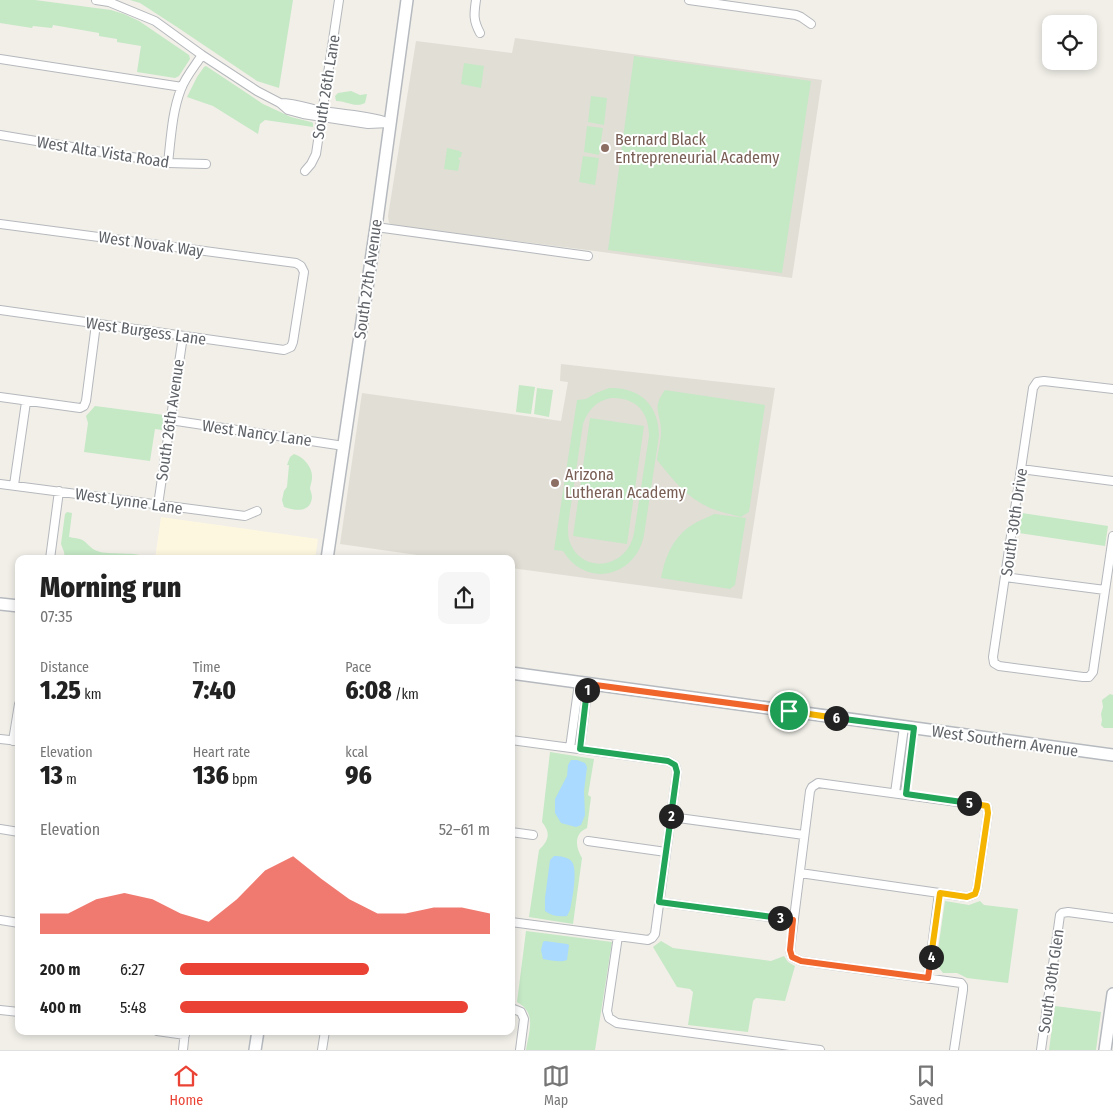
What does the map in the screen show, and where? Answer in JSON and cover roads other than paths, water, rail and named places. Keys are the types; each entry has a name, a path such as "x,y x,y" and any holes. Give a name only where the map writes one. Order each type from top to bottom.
{"main road":[{"name":"South 27th Avenue","path":"329,555 407,0"},
{"path":"0,604 15,606"},
{"name":"West Southern Avenue","path":"515,674 1113,756"},
{"path":"1105,1050 1113,994"},
{"path":"255,1050 257,1035"}],"street":[{"path":"96,0 109,2 155,21 202,55 288,110 303,114 322,114 368,124 390,123"},
{"name":"South 26th Lane","path":"305,171 316,154 339,0"},
{"path":"476,0 474,18 480,33"},
{"path":"689,0 796,15 811,24"},
{"path":"168,163 174,111 182,87 202,55"},
{"path":"0,59 182,87"},
{"name":"West Alta Vista Road","path":"0,135 168,163 206,164"},
{"name":"West Novak Way","path":"0,224 301,266 304,272 291,347"},
{"path":"376,227 588,256"},
{"name":"West Burgess Lane","path":"0,310 284,350 291,347"},
{"path":"0,397 80,408 84,406 96,324"},
{"name":"South 26th Avenue","path":"158,504 182,336"},
{"name":"South 30th Drive","path":"1105,590 1093,672 1089,677 999,666 994,663 993,657 1033,388 1037,382 1044,381 1113,389"},
{"path":"14,486 26,402"},
{"name":"West Nancy Lane","path":"170,420 344,446"},
{"path":"1022,469 1113,481"},
{"name":"West Lynne Lane","path":"0,484 245,516 257,511"},
{"path":"51,555 59,492"},
{"path":"1005,577 1105,590 1113,536"},
{"path":"570,748 583,683"},
{"path":"580,749 583,683"},
{"path":"895,793 909,727"},
{"path":"906,794 909,727"},
{"path":"0,739 15,741"},
{"path":"515,741 668,761 675,765 677,772 655,934 652,938 648,940 515,923"},
{"path":"800,873 967,897 975,894 979,879 988,813 987,806 822,783 815,784 810,791 804,835 790,950 792,957 801,961 961,983 963,990 954,1050"},
{"path":"671,818 804,835"},
{"path":"0,829 15,831"},
{"path":"515,833 533,835"},
{"path":"588,841 666,852"},
{"path":"928,978 940,893"},
{"path":"659,902 793,920"},
{"name":"South 30th Glen","path":"1041,1050 1059,919 1062,913 1068,912 1113,918"},
{"path":"0,920 15,922"},
{"path":"618,936 607,1011 609,1018 617,1023 820,1050"},
{"path":"0,1010 15,1012"},
{"path":"515,1010 521,1012 524,1019 520,1050"},
{"path":"183,1050 185,1035"},
{"path":"322,1050 324,1035"}],"water":[{"path":"571,760 585,763 587,767 584,791 585,815 581,825 576,827 561,823 555,813 555,799 567,776 568,765"},
{"path":"554,856 569,859 574,866 573,893 567,916 556,916 545,911 550,860"},
{"path":"545,941 569,945 567,960 543,959 541,950"}],"place":[{"name":"Bernard Black Entrepreneurial Academy","path":"605,148"},
{"name":"Arizona Lutheran Academy","path":"555,483"}]}
